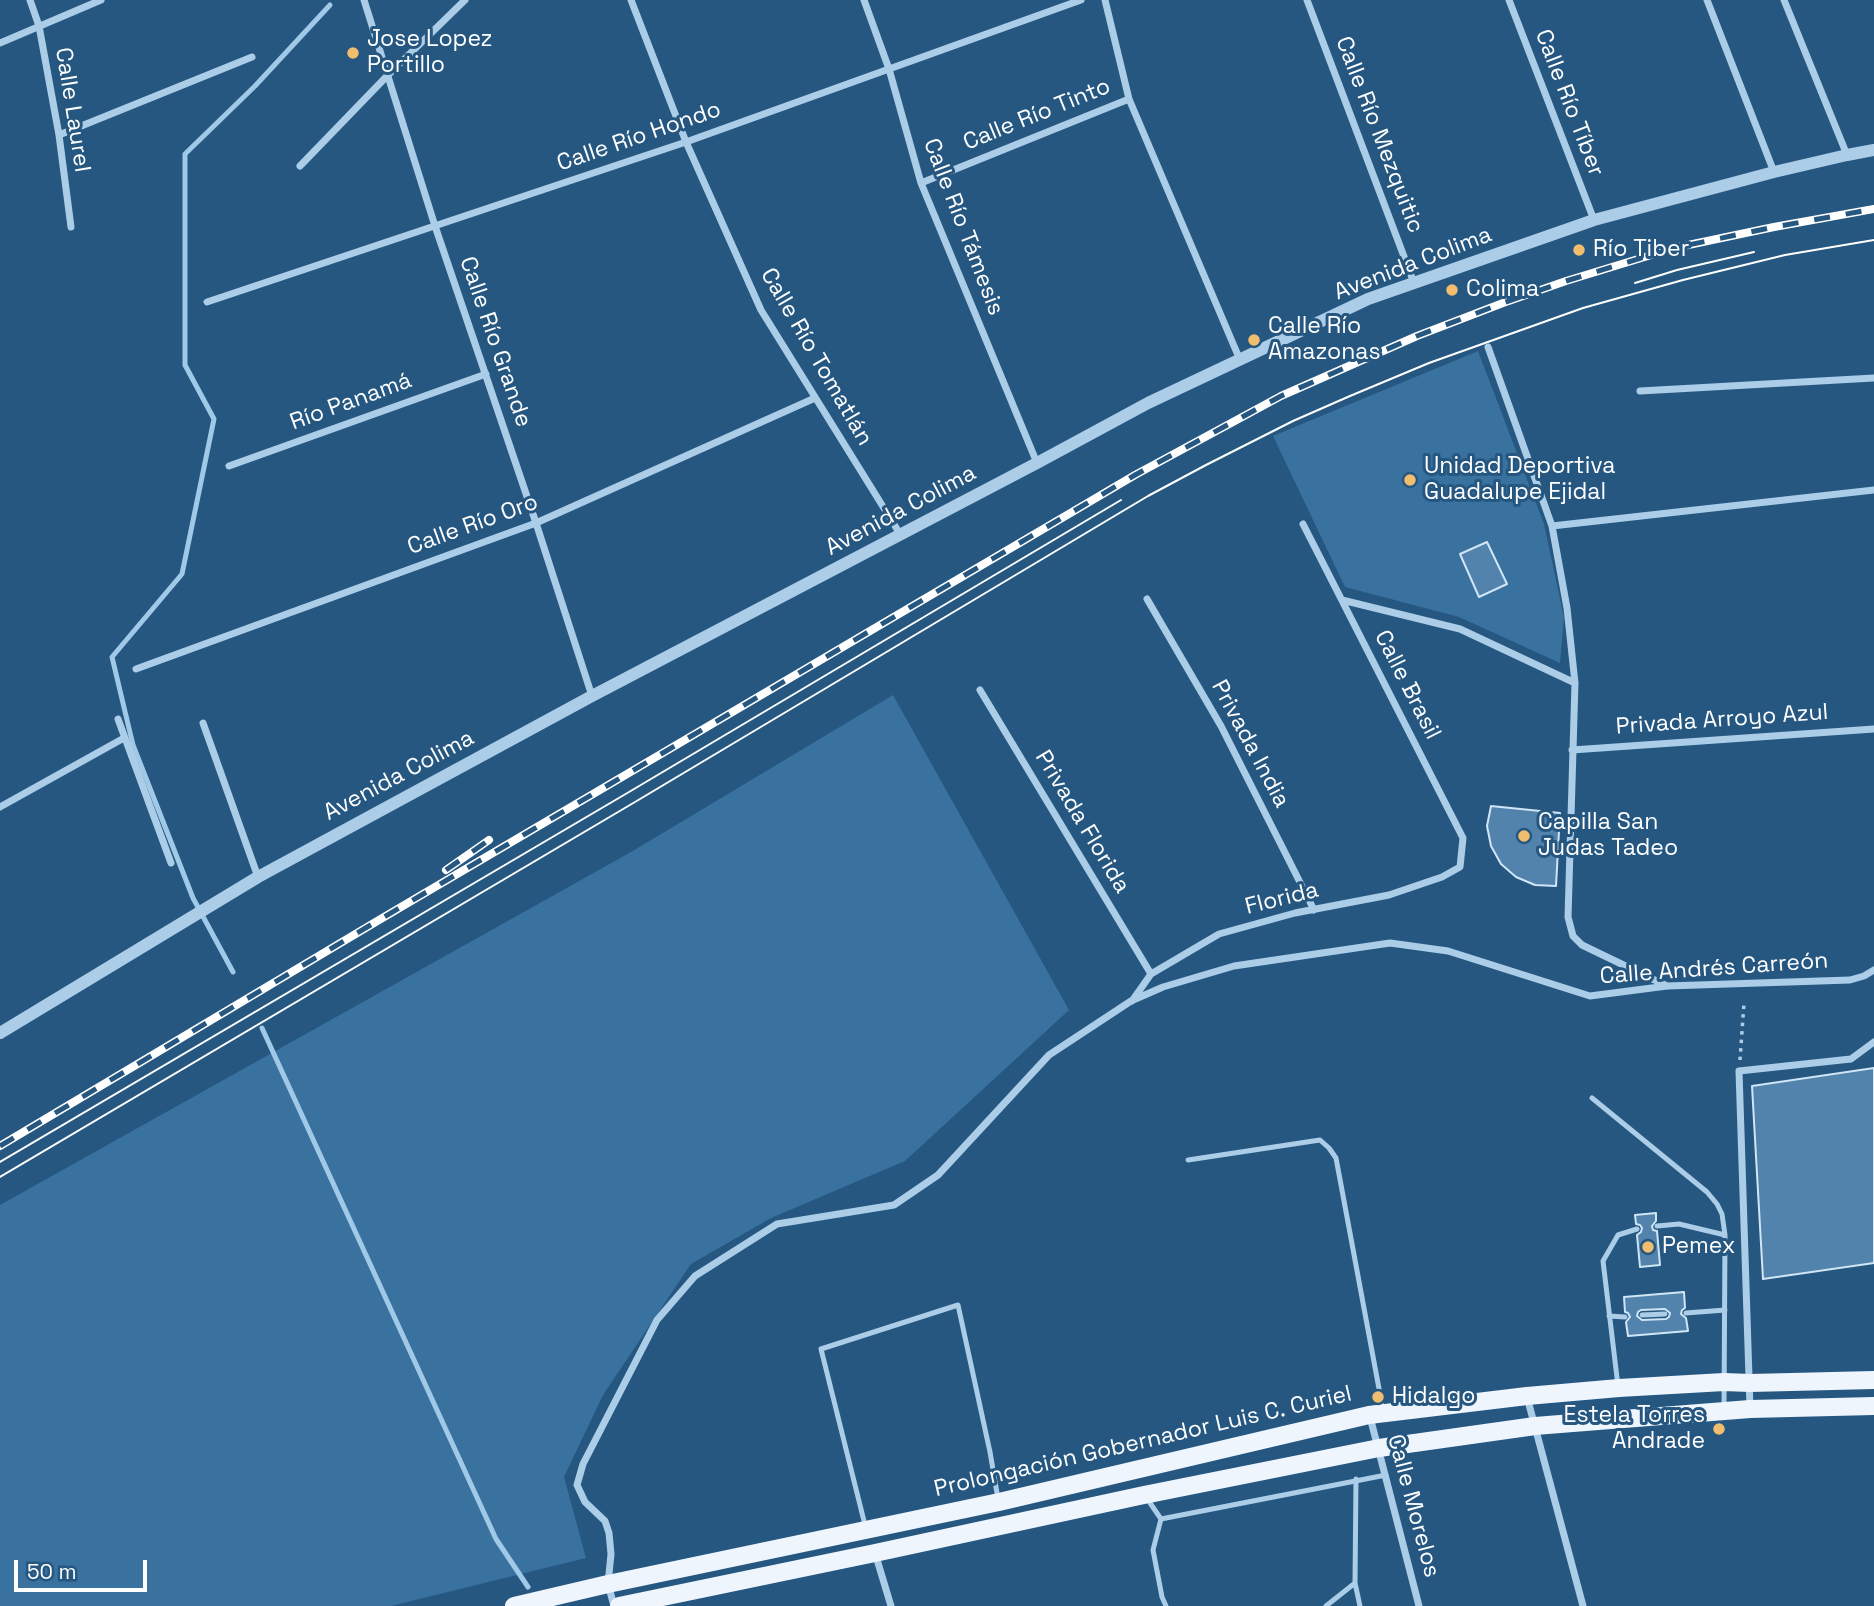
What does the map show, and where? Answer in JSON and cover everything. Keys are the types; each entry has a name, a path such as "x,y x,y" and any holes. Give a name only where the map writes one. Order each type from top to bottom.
{"main road":[{"name":"Prolongación Gobernador Luis C. Curiel","path":"514,1606 999,1502 1376,1415 1527,1396 1619,1388 1724,1382 1874,1380"},
{"path":"619,1606 1379,1448 1535,1426 1724,1410 1874,1406"}],"street":[{"name":"Calle Laurel","path":"30,0 39,26 59,135 71,228"},
{"path":"0,43 101,0"},
{"name":"Calle Río Grande","path":"364,0 435,226 592,696"},
{"path":"300,166 465,0"},
{"name":"Calle Río Tomatlán","path":"631,0 686,142 761,310 900,534"},
{"name":"Calle Río Támesis","path":"864,0 889,69 921,183 1037,463"},
{"name":"Calle Río Hondo","path":"207,302 686,142 1081,0"},
{"path":"1104,0 1129,99 1240,360"},
{"name":"Calle Río Mezquitic","path":"1307,0 1415,284"},
{"name":"Calle Río Tíber","path":"1509,0 1594,220"},
{"path":"1707,0 1774,172"},
{"path":"1784,0 1847,155"},
{"path":"59,135 252,57"},
{"name":"Calle Río Tinto","path":"921,183 1129,99"},
{"name":"Avenida Colima","path":"0,1033 258,877 592,696 1148,403 1368,299 1594,220 1774,172 1874,150"},
{"path":"1488,347 1552,526 1567,608 1575,684 1568,917 1573,936 1581,945 1667,986"},
{"name":"Río Panamá","path":"229,466 486,374"},
{"path":"1640,391 1874,378"},
{"name":"Calle Río Oro","path":"136,669 536,523 815,397"},
{"path":"1552,526 1874,490"},
{"name":"Calle Brasil","path":"1303,524 1463,838 1460,867"},
{"name":"Privada India","path":"1147,599 1221,726 1314,910"},
{"path":"1342,600 1460,629 1575,684"},
{"name":"Privada Florida","path":"980,690 1151,974"},
{"path":"118,719 171,863"},
{"path":"203,723 258,877"},
{"name":"Privada Arroyo Azul","path":"1572,750 1874,729"},
{"path":"0,807 124,738"},
{"name":"Florida","path":"1131,1001 1151,974 1219,934 1314,910 1389,895 1442,877 1460,867"},
{"name":"Calle Andrés Carreón","path":"614,1606 608,1584 611,1554 609,1533 605,1521 585,1502 577,1485 583,1464 657,1320 695,1276 777,1224 894,1206 938,1175 1049,1055 1131,1001 1163,987 1234,966 1390,943 1448,951 1590,996 1667,986 1850,980 1874,970"},
{"path":"1750,1409 1740,1071 1851,1059 1874,1042"},
{"path":"1527,1396 1583,1606"},
{"name":"Calle Morelos","path":"1376,1415 1379,1448 1419,1606"},
{"path":"875,1553 891,1606"}],"lane":[{"path":"1592,1098 1707,1192 1722,1214 1726,1235 1724,1410"},
{"path":"1188,1160 1320,1140 1329,1148 1336,1158 1380,1394 1376,1415"},
{"path":"1657,1226 1679,1224 1726,1235"},
{"path":"1619,1388 1603,1261 1618,1235 1637,1229"},
{"path":"866,1530 821,1349 958,1306 999,1502"},
{"path":"1686,1312 1726,1310"},
{"path":"1642,1315 1665,1314"},
{"path":"1609,1316 1625,1317"},
{"path":"1161,1519 1386,1475"},
{"path":"1356,1479 1355,1583 1360,1606"},
{"path":"1144,1495 1161,1519 1153,1550 1161,1597 1166,1606"},
{"path":"1326,1606 1355,1583"}],"path":[{"path":"1740,1071 1744,1003"}],"shaded area":[{"name":"Unidad Deportiva Guadalupe Ejidal","path":"1478,351 1544,524 1564,617 1560,663 1459,617 1345,587 1273,436"},
{"path":"893,695 1069,1010 905,1161 771,1218 691,1264 603,1395 564,1477 586,1558 391,1606 0,1606 0,1205 631,852"}],"building":[{"path":"1487,542 1507,584 1479,597 1460,554"},
{"name":"Capilla San Judas Tadeo","path":"1491,806 1560,813 1556,886 1535,885 1516,877 1501,864 1491,846 1487,826"},
{"path":"1874,1068 1874,1263 1763,1279 1752,1086"},
{"name":"Pemex","path":"1656,1213 1656,1221 1652,1226 1653,1230 1657,1231 1660,1265 1640,1267 1637,1235 1642,1228 1636,1224 1635,1215"},
{"path":"1684,1292 1685,1308 1681,1314 1686,1318 1688,1331 1628,1336 1626,1322 1630,1317 1625,1312 1624,1297","holes":["1665,1309 1670,1313 1666,1319 1642,1320 1637,1316 1641,1310"]}],"waterway":[{"path":"233,972 193,898 133,745 112,657 182,574 214,419 185,365 185,154 255,86 330,5"},
{"path":"262,1028 496,1539 528,1587"}],"tram line":[{"path":"0,1177 1148,496 1293,421 1429,363 1583,308 1785,255 1874,240"},
{"path":"1635,283 1754,252"},
{"path":"0,1162 1121,500"}],"railway":[{"path":"0,1146 1135,475 1281,396 1417,336 1566,281 1674,248 1874,209"},
{"path":"446,870 489,840"}],"place":[{"name":"Jose Lopez Portillo","path":"353,53"},
{"name":"Río Tiber","path":"1579,250"},
{"name":"Colima","path":"1452,290"},
{"name":"Calle Río Amazonas","path":"1254,340"},
{"name":"Unidad Deportiva Guadalupe Ejidal","path":"1410,480"},
{"name":"Capilla San Judas Tadeo","path":"1524,836"},
{"name":"Pemex","path":"1648,1247"},
{"name":"Hidalgo","path":"1378,1397"},
{"name":"Estela Torres Andrade","path":"1719,1429"}]}
